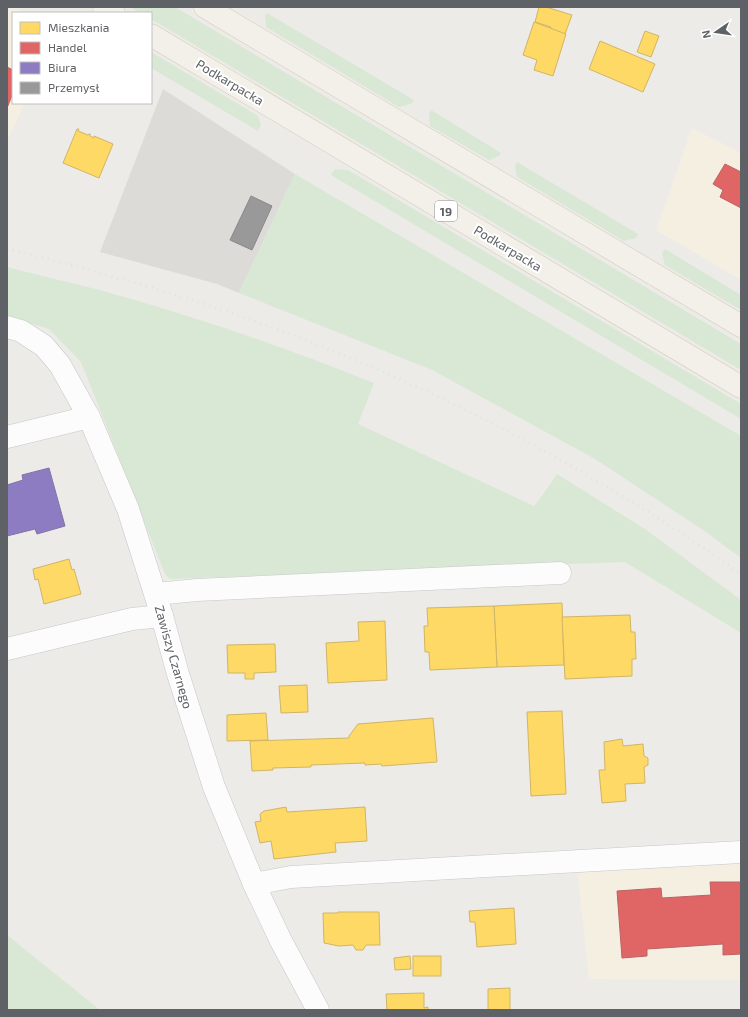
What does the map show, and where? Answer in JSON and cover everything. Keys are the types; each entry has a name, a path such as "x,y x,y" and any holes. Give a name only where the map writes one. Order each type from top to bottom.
{"main road":[{"path":"205,7 741,326"},
{"name":"Podkarpacka","path":"152,36 741,387"}],"street":[{"name":"Zawiszy Czarnego","path":"7,327 21,331 44,346 60,365 89,417 128,509 156,594 178,674 214,787 254,884 281,942 318,1010"},
{"path":"7,437 89,417"},
{"path":"156,594 197,590 560,573"},
{"path":"7,650 132,619 162,616"},
{"path":"254,884 291,877 741,852"}],"shaded area":[{"path":"7,7 14,7 22,12 12,12 12,104 25,104 7,141"},
{"path":"163,89 295,174 239,293 217,284 100,252"},
{"path":"692,128 741,153 741,280 656,230"},
{"path":"741,863 741,980 589,979 577,868"}],"green space":[{"path":"130,7 175,7 741,344 741,370 152,20 152,12 138,12"},
{"path":"267,13 414,100 411,104 399,107 266,27 265,16"},
{"path":"152,53 258,116 261,125 258,131 152,69"},
{"path":"431,110 501,153 499,156 489,160 430,126 429,114"},
{"path":"517,162 638,234 636,238 624,241 517,177 515,166"},
{"path":"335,169 348,170 741,404 741,419 331,175"},
{"path":"295,174 741,436 741,558 703,530 595,459 432,370 239,293"},
{"path":"665,249 741,295 741,308 739,309 665,265 662,253"},
{"path":"7,267 111,293 203,321 261,340 374,383 358,424 534,506 557,474 645,529 741,600 741,633 625,562 170,579 165,574 81,362 49,329 7,316"},
{"path":"7,935 100,1010 7,1010"}],"building: Mieszkania":[{"path":"539,7 546,7 572,15 565,34 550,29 551,27 535,22"},
{"path":"534,22 566,34 553,76 534,70 537,60 523,55"},
{"path":"645,31 659,36 651,57 637,52"},
{"path":"600,41 655,64 643,92 589,69"},
{"path":"77,129 79,129 78,131 88,135 90,134 90,136 94,138 94,136 113,144 99,178 63,163"},
{"path":"69,559 72,570 74,569 81,594 44,604 38,579 35,580 33,569"},
{"path":"562,603 564,665 497,667 494,606"},
{"path":"494,606 497,667 430,670 429,652 425,652 424,626 428,626 427,608"},
{"path":"630,615 631,632 635,632 636,659 632,659 632,676 565,679 562,617"},
{"path":"385,621 387,680 328,683 326,643 359,641 358,622"},
{"path":"275,644 276,672 254,673 254,679 245,679 245,673 228,673 227,645"},
{"path":"307,685 308,712 281,713 279,686"},
{"path":"562,711 566,794 531,796 527,712"},
{"path":"266,713 268,740 227,741 227,715"},
{"path":"433,718 437,762 382,766 381,764 365,765 365,763 311,765 311,767 273,768 273,770 252,771 250,741 349,738 358,724"},
{"path":"622,739 623,746 643,744 644,756 648,758 648,765 644,767 645,783 625,784 626,801 602,803 599,770 605,770 604,742"},
{"path":"286,807 287,812 365,807 367,841 335,843 336,852 274,859 271,841 260,843 255,822 261,821 260,814 264,811"},
{"path":"514,908 516,944 477,947 475,922 470,922 469,911"},
{"path":"379,912 380,945 366,945 363,950 356,950 353,945 339,946 324,943 323,913"},
{"path":"410,956 411,969 395,970 394,958"},
{"path":"413,956 441,956 441,976 413,976"},
{"path":"510,988 510,1010 488,1010 488,989"},
{"path":"424,993 424,1008 428,1007 428,1010 387,1010 386,994"}],"building: Handel":[{"path":"7,67 12,70 12,96 7,108"},
{"path":"725,164 741,172 741,208 720,197 723,190 713,184"},
{"path":"710,882 741,882 741,954 723,955 723,944 647,949 647,956 622,958 617,891 661,888 662,898 711,895"}],"building: Biura":[{"path":"49,468 65,526 37,534 35,529 7,536 7,485 23,480 22,475"}],"building: Przemysł":[{"path":"251,196 272,206 252,250 230,240"}],"railway":[{"path":"7,249 121,279 204,304 285,332 365,364 444,400 521,438 596,480 741,574"}]}
